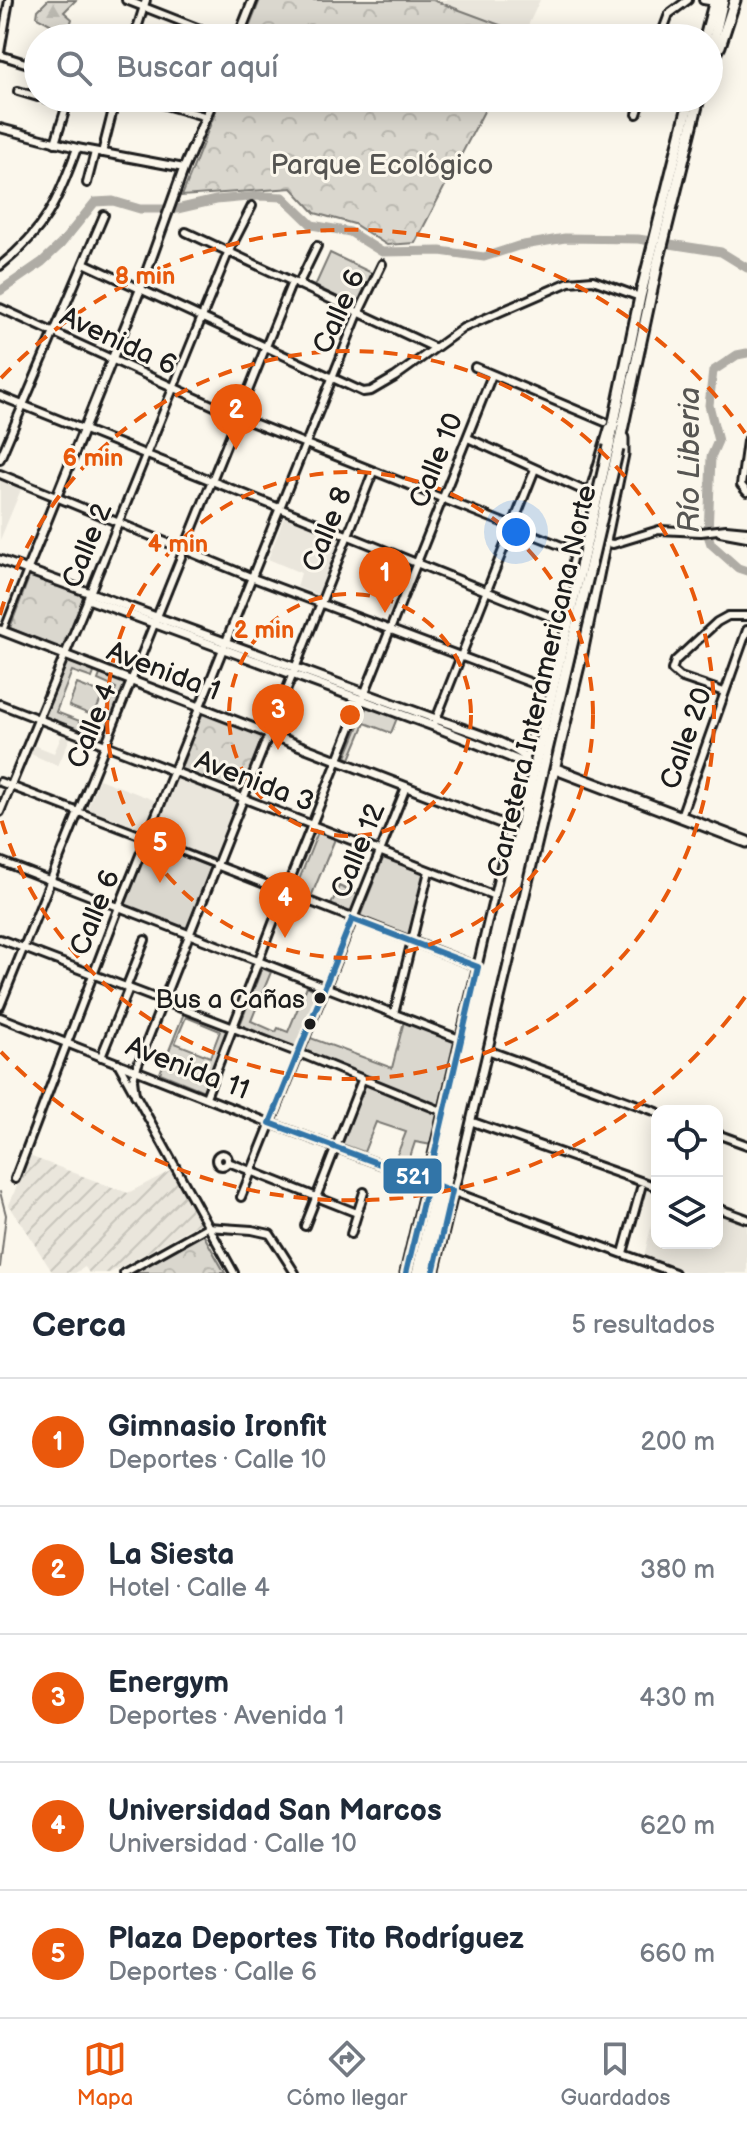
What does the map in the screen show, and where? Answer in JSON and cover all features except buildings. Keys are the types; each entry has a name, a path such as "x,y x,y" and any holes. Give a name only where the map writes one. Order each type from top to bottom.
{"main road":[{"path":"705,24 709,0"},
{"path":"717,24 723,0"},
{"path":"723,37 735,0"},
{"name":"Carretera Interamericana Norte","path":"663,225 687,112"},
{"name":"Carretera Interamericana Norte","path":"613,424 695,112"},
{"name":"Carretera Interamericana Norte","path":"424,1273 613,448 613,424 640,297 653,264"},
{"path":"433,1273 574,689 606,543 623,454 613,424"},
{"path":"406,1273 603,444 613,424"},
{"name":"Carretera Interamericana Norte","path":"417,1273 613,448"},
{"path":"528,760 747,842"}],"street":[{"path":"9,0 0,54 24,62"},
{"path":"126,0 145,4 191,24"},
{"path":"244,24 253,0"},
{"path":"665,24 669,14 688,0"},
{"path":"139,24 145,4"},
{"path":"18,91 24,93"},
{"path":"55,143 65,112"},
{"path":"87,183 112,112"},
{"path":"190,112 207,117"},
{"path":"1,634 58,498 140,290 184,168 209,112"},
{"path":"0,128 99,153 184,168"},
{"path":"0,266 17,253 51,212 77,148"},
{"name":"Calle 2","path":"0,812 228,253 252,206"},
{"path":"0,459 104,215"},
{"path":"186,232 433,347"},
{"name":"Calle 4","path":"0,1006 3,990 107,745 265,349 295,284 317,246"},
{"path":"84,263 363,392 371,391 395,377 433,347 491,314 569,282 593,280 640,297"},
{"name":"Calle 6","path":"15,1179 119,907 358,314 382,264"},
{"name":"Avenida 6","path":"0,308 172,389 306,446 577,552"},
{"path":"475,367 613,424"},
{"name":"Calle 10","path":"206,1097 492,375"},
{"path":"0,396 561,621"},
{"path":"468,438 587,492"},
{"path":"745,490 747,441"},
{"path":"435,723 535,469"},
{"name":"Calle 8","path":"135,1095 133,1079 136,1069 373,472"},
{"path":"0,474 253,578 545,688 549,695 570,702"},
{"path":"606,543 613,544 659,530 747,531"},
{"path":"715,531 747,537"},
{"path":"0,560 156,621 435,723 496,742 525,755 528,760"},
{"path":"724,692 680,677 672,670 675,661 717,622 728,616 747,616"},
{"name":"Calle 20","path":"681,816 747,630"},
{"name":"Avenida 1","path":"1,634 132,681 536,837"},
{"path":"545,688 551,684 574,689"},
{"name":"Avenida 3","path":"0,704 495,896"},
{"path":"0,782 478,967"},
{"name":"Calle 12","path":"241,1197 406,787"},
{"path":"0,861 462,1040"},
{"path":"394,1014 429,871"},
{"path":"0,939 444,1112"},
{"path":"101,1057 145,940"},
{"name":"Avenida 11","path":"0,1017 335,1148 675,1273"},
{"path":"487,1050 651,1110"},
{"path":"118,1063 234,1273"},
{"path":"305,1226 362,1080"},
{"path":"470,1121 651,1185"},
{"path":"723,1136 747,1145"},
{"path":"228,1162 357,1213"},
{"path":"623,1253 641,1188"},
{"path":"351,1234 364,1192"},
{"path":"723,1210 747,1219"},
{"path":"124,1273 207,1227 270,1234 295,1273"}],"shaded area":[{"path":"434,0 540,0 529,24 498,24"},
{"path":"0,477 22,487 0,540"},
{"path":"285,515 340,538 318,595 297,587 301,573 268,559"},
{"path":"62,735 70,738 58,766 31,754 34,745 54,753"},
{"path":"176,777 238,801 215,861 153,837"},
{"path":"99,779 159,802 146,836 86,812"},
{"path":"29,1156 128,1193 172,1170 201,1222 110,1273 89,1273 85,1267 75,1273 53,1273 9,1205"},
{"path":"723,1215 747,1223 747,1273 689,1273 644,1257 651,1227 651,1249 723,1249"}],"green space":[{"path":"48,0 76,0 64,12 72,19 70,24 50,24 37,17 38,10"},
{"path":"260,0 433,0 497,24 251,24"},
{"name":"Parque Ecológico","path":"215,112 484,112 415,243 387,245 354,224 315,213 292,188 182,196"},
{"path":"330,253 372,273 356,306 315,286"},
{"path":"30,575 84,596 63,650 10,628"},
{"path":"67,659 95,670 92,678 72,671 56,712 100,729 116,688 98,680 101,672 128,683 105,742 43,719"},
{"path":"77,684 103,694 94,716 69,706"},
{"path":"367,706 397,718 391,733 365,723 350,759 346,757"},
{"path":"202,712 263,735 241,794 180,771"},
{"path":"318,832 335,839 311,897 295,890"},
{"path":"149,842 211,867 187,929 125,905"},
{"path":"384,856 425,873 410,937 359,919"},
{"path":"339,886 358,895 351,913 331,905"},
{"path":"262,968 271,972 251,1021 276,1032 278,1028 288,1032 307,986 319,992 296,1048 240,1025"},
{"path":"184,1013 228,1031 204,1091 160,1073","holes":["186,1017 220,1031 210,1057 175,1043"]},
{"path":"404,1021 462,1043 448,1109 303,1051 308,1037 392,1068"},
{"path":"363,1083 441,1114 432,1145 415,1142 406,1169 393,1165 406,1132 376,1122 364,1152 339,1143"},
{"path":"203,1234 225,1273 134,1273"}],"waterway":[{"name":"Río Liberia","path":"0,291 42,262 95,202 113,201 140,209 177,209 216,200 259,196 283,197 312,225 350,232 382,252 440,251 484,257 518,246 565,238 638,239 721,252 747,268"},
{"name":"Río Liberia","path":"747,353 737,355 713,371 709,405 718,441 711,457 708,535 711,544 738,568 747,571"},
{"path":"0,1192 6,1215 0,1267"}],"transit line":[{"name":"521","path":"352,919 478,967 428,1182 270,1123 352,919"},
{"name":"521","path":"406,1273 428,1182"},
{"name":"521","path":"428,1182 452,1191 433,1273"}],"place":[{"name":"La Siesta","path":"236,450"},
{"name":"Gimnasio Ironfit","path":"385,613"},
{"name":"Energym","path":"278,750"},
{"name":"Plaza Deportes Tito Rodríguez","path":"160,883"},
{"name":"Universidad San Marcos","path":"285,938"},
{"name":"Bus a Cañas","path":"320,998"}]}
